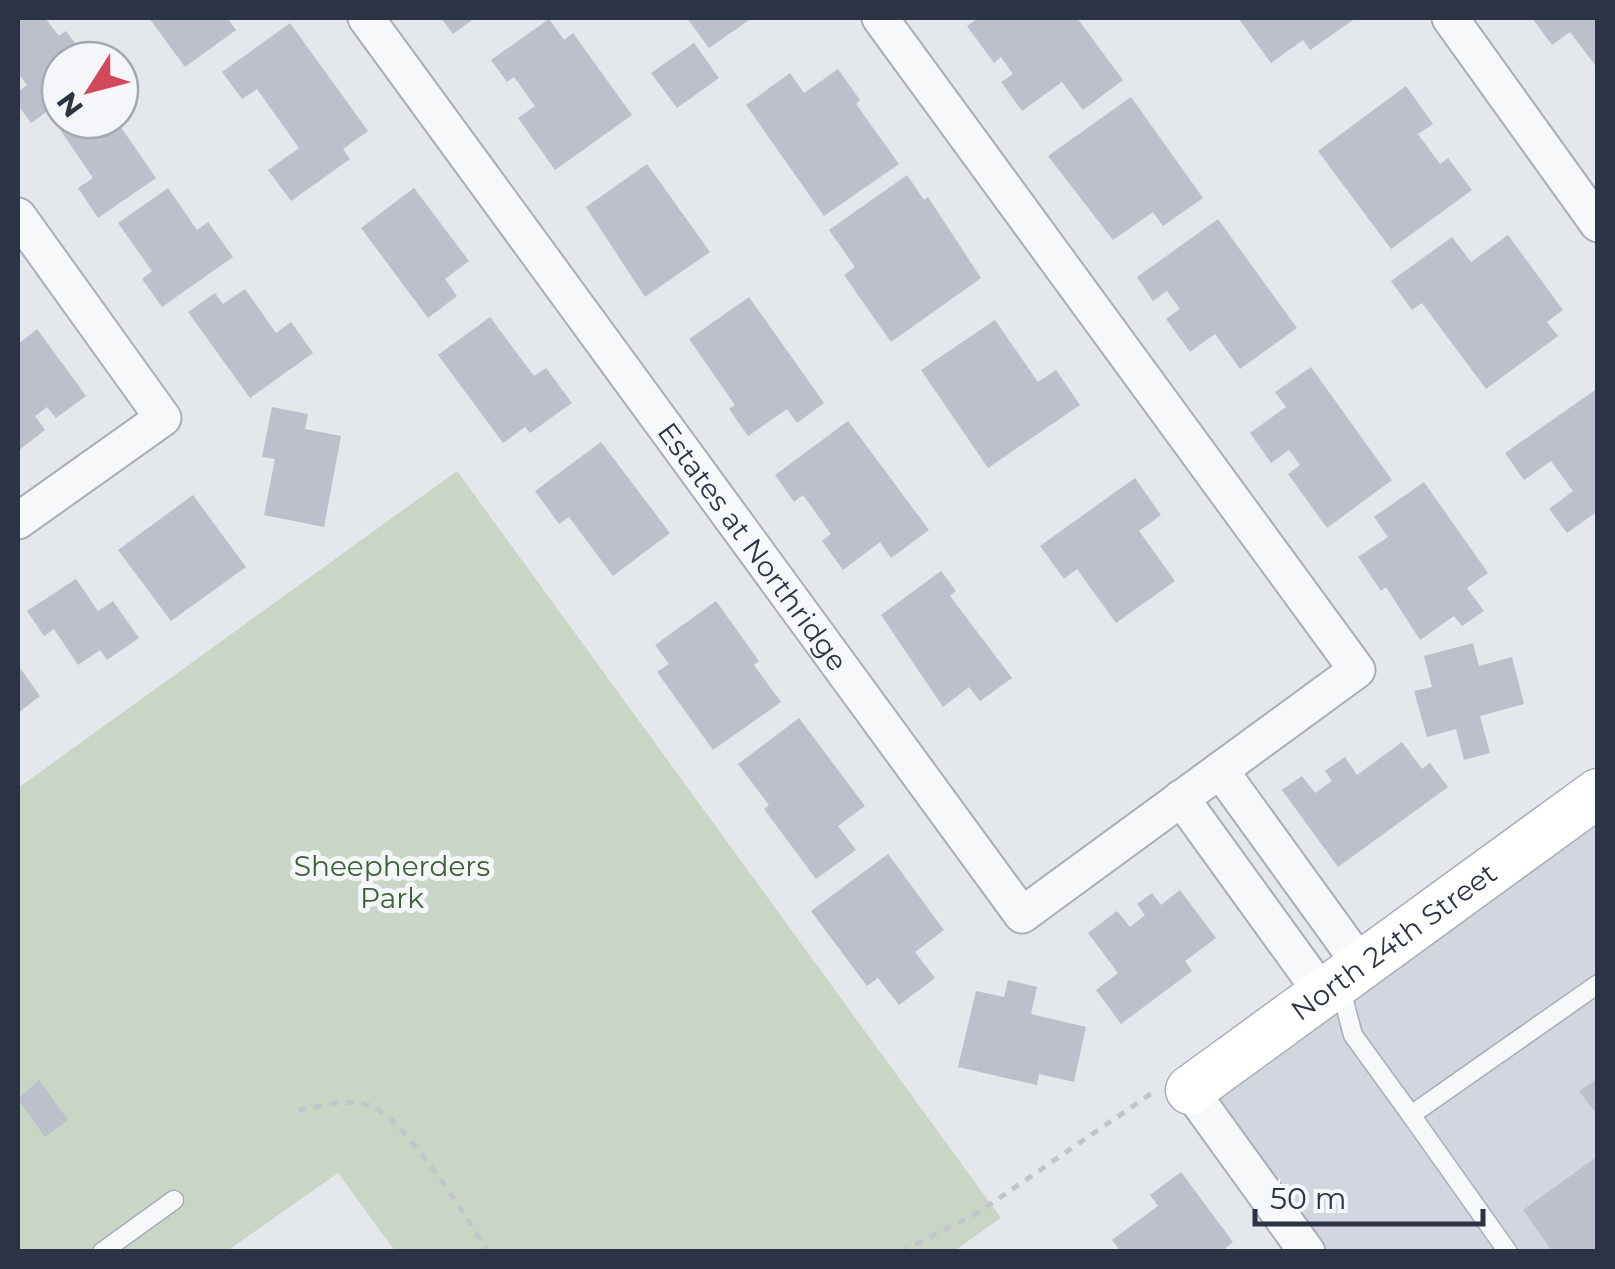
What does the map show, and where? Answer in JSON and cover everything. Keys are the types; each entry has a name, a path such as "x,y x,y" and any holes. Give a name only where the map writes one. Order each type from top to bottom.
{"street":[{"name":"Estates at Northridge","path":"366,18 1022,915 1356,670 880,18"},
{"path":"1450,18 1598,224"},
{"path":"18,216 163,418 18,521"},
{"path":"1220,770 1278,852 1340,979"},
{"name":"North 24th Street","path":"1190,1090 1598,794"},
{"path":"1182,798 1240,879 1340,979"},
{"path":"1240,879 1278,852"},
{"path":"1190,1090 1307,1252"}],"lane":[{"path":"1340,979 1353,1035 1508,1252"},
{"path":"1411,1116 1598,984"},
{"path":"102,1252 174,1200"}],"path":[{"path":"900,1252 979,1212 1146,1094 1190,1090"},
{"path":"298,1110 337,1103 370,1106 394,1121 486,1252"}],"shaded area":[{"path":"1597,793 1597,1251 1307,1251 1190,1090"}],"green space":[{"name":"Sheepherders Park","path":"457,471 1001,1218 954,1251 395,1251 338,1173 227,1251 18,1251 18,788"}],"building":[{"path":"24,18 45,18 59,36 66,31 73,40 40,40 40,116 31,123 18,105 18,92 27,85 18,73 18,22"},
{"path":"149,18 227,18 236,30 185,67"},
{"path":"441,18 475,18 453,34"},
{"path":"687,18 752,18 709,48"},
{"path":"978,18 1077,18 1123,80 1083,110 1062,82 1022,111 1001,82 1013,74 1001,57 994,63 967,26"},
{"path":"1238,18 1356,18 1310,50 1303,40 1271,63"},
{"path":"1532,18 1598,18 1598,69 1570,32 1552,45"},
{"path":"549,19 564,40 573,33 632,115 555,170 518,118 535,106 514,77 507,82 491,60"},
{"path":"290,23 368,131 343,149 350,159 291,201 268,170 299,148 257,89 242,99 222,72"},
{"path":"694,43 719,78 677,108 651,73"},
{"path":"838,69 860,100 856,104 899,164 824,216 746,105 790,73 804,93"},
{"path":"1406,86 1433,124 1418,134 1440,164 1448,158 1472,190 1391,249 1318,151"},
{"path":"1131,97 1203,198 1163,226 1153,212 1113,240 1048,156"},
{"path":"67,140 130,140 156,178 98,218 78,188 93,178"},
{"path":"647,164 710,252 645,297 586,207"},
{"path":"907,175 924,200 928,197 981,278 891,342 844,275 855,267 829,230"},
{"path":"168,188 197,230 208,222 233,257 162,307 142,279 152,271 118,223"},
{"path":"414,188 469,261 445,279 457,296 428,318 361,228"},
{"path":"1218,219 1297,328 1240,369 1215,334 1190,352 1166,319 1180,309 1167,291 1153,301 1137,277"},
{"path":"1508,235 1563,310 1547,322 1558,336 1486,389 1422,303 1412,310 1391,281 1452,237 1471,262"},
{"path":"245,289 276,333 291,322 313,353 250,398 188,312 215,293 223,304"},
{"path":"749,297 824,403 797,423 787,409 748,436 729,409 735,405 689,339"},
{"path":"490,317 534,376 546,368 572,403 530,433 525,427 503,443 438,355"},
{"path":"995,320 1038,382 1056,370 1080,405 988,468 921,370"},
{"path":"37,329 86,396 56,418 47,407 35,416 45,430 18,451 18,344"},
{"path":"1311,367 1392,480 1327,528 1288,474 1300,465 1289,450 1271,463 1250,433 1286,407 1275,392"},
{"path":"1598,388 1598,511 1567,533 1549,509 1573,491 1551,461 1524,480 1505,453"},
{"path":"272,407 308,414 305,429 341,436 324,527 264,515 275,459 262,457"},
{"path":"848,421 929,530 891,558 880,542 843,570 822,541 831,534 803,495 794,502 775,475"},
{"path":"601,442 670,533 613,576 569,517 559,524 535,491"},
{"path":"1135,478 1161,515 1139,531 1175,581 1116,623 1077,569 1064,579 1040,546"},
{"path":"1424,482 1488,573 1467,588 1484,611 1462,626 1454,616 1420,640 1386,587 1381,591 1358,557 1388,537 1374,517"},
{"path":"193,495 246,567 171,621 118,550"},
{"path":"941,571 956,591 950,596 1012,678 980,701 969,687 943,707 881,615"},
{"path":"76,579 98,611 113,601 139,638 107,660 100,650 78,665 54,629 44,636 27,611"},
{"path":"716,601 759,661 754,665 781,702 713,750 657,672 669,664 655,645"},
{"path":"1473,643 1479,666 1512,657 1524,704 1480,716 1490,753 1464,760 1456,729 1427,737 1414,691 1432,687 1424,656"},
{"path":"18,665 40,696 18,713"},
{"path":"799,718 865,806 838,826 856,850 816,879 764,809 769,805 738,764"},
{"path":"1402,742 1422,769 1430,763 1448,787 1338,867 1282,790 1302,776 1315,793 1332,781 1325,771 1345,757 1357,775"},
{"path":"888,854 944,930 915,952 935,978 899,1005 878,978 867,986 811,911"},
{"path":"1180,890 1216,938 1185,961 1192,971 1121,1024 1096,990 1118,973 1088,933 1117,911 1130,927 1145,915 1137,904 1152,893 1161,905"},
{"path":"1008,980 1037,987 1031,1014 1086,1027 1074,1082 1039,1074 1037,1085 958,1067 976,991 1004,997"},
{"path":"1598,1078 1598,1116 1579,1091"},
{"path":"39,1080 68,1120 45,1137 18,1099"},
{"path":"1598,1156 1598,1252 1553,1252 1523,1210"},
{"path":"1181,1172 1233,1242 1221,1252 1121,1252 1112,1240 1158,1206 1150,1195"}]}
